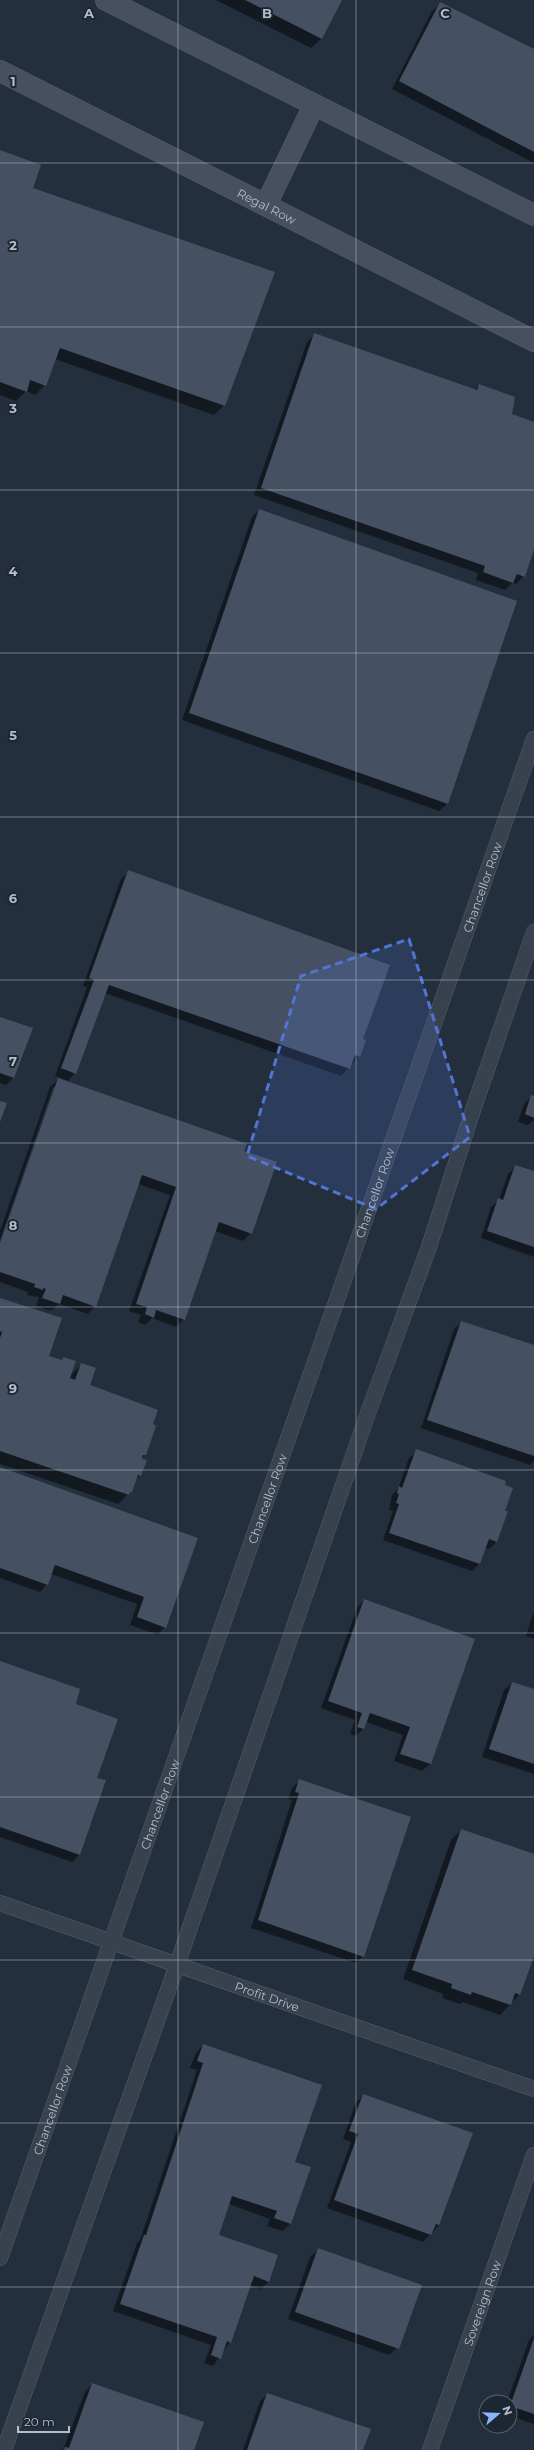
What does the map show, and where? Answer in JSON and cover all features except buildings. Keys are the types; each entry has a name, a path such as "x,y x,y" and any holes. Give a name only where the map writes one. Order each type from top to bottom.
{"main road":[{"path":"106,0 534,215"},
{"name":"Regal Row","path":"0,71 534,341"},
{"path":"266,205 314,105"}],"street":[{"name":"Chancellor Row","path":"0,2258 110,1940 202,1686 534,739"},
{"path":"4,2450 177,1965 366,1420 429,1247 471,1116 534,932"},
{"name":"Profit Drive","path":"0,1902 534,2089"},
{"name":"Sovereign Row","path":"430,2450 534,2155"}],"highlighted area":[{"path":"409,939 470,1137 376,1209 247,1156 301,976"}]}
